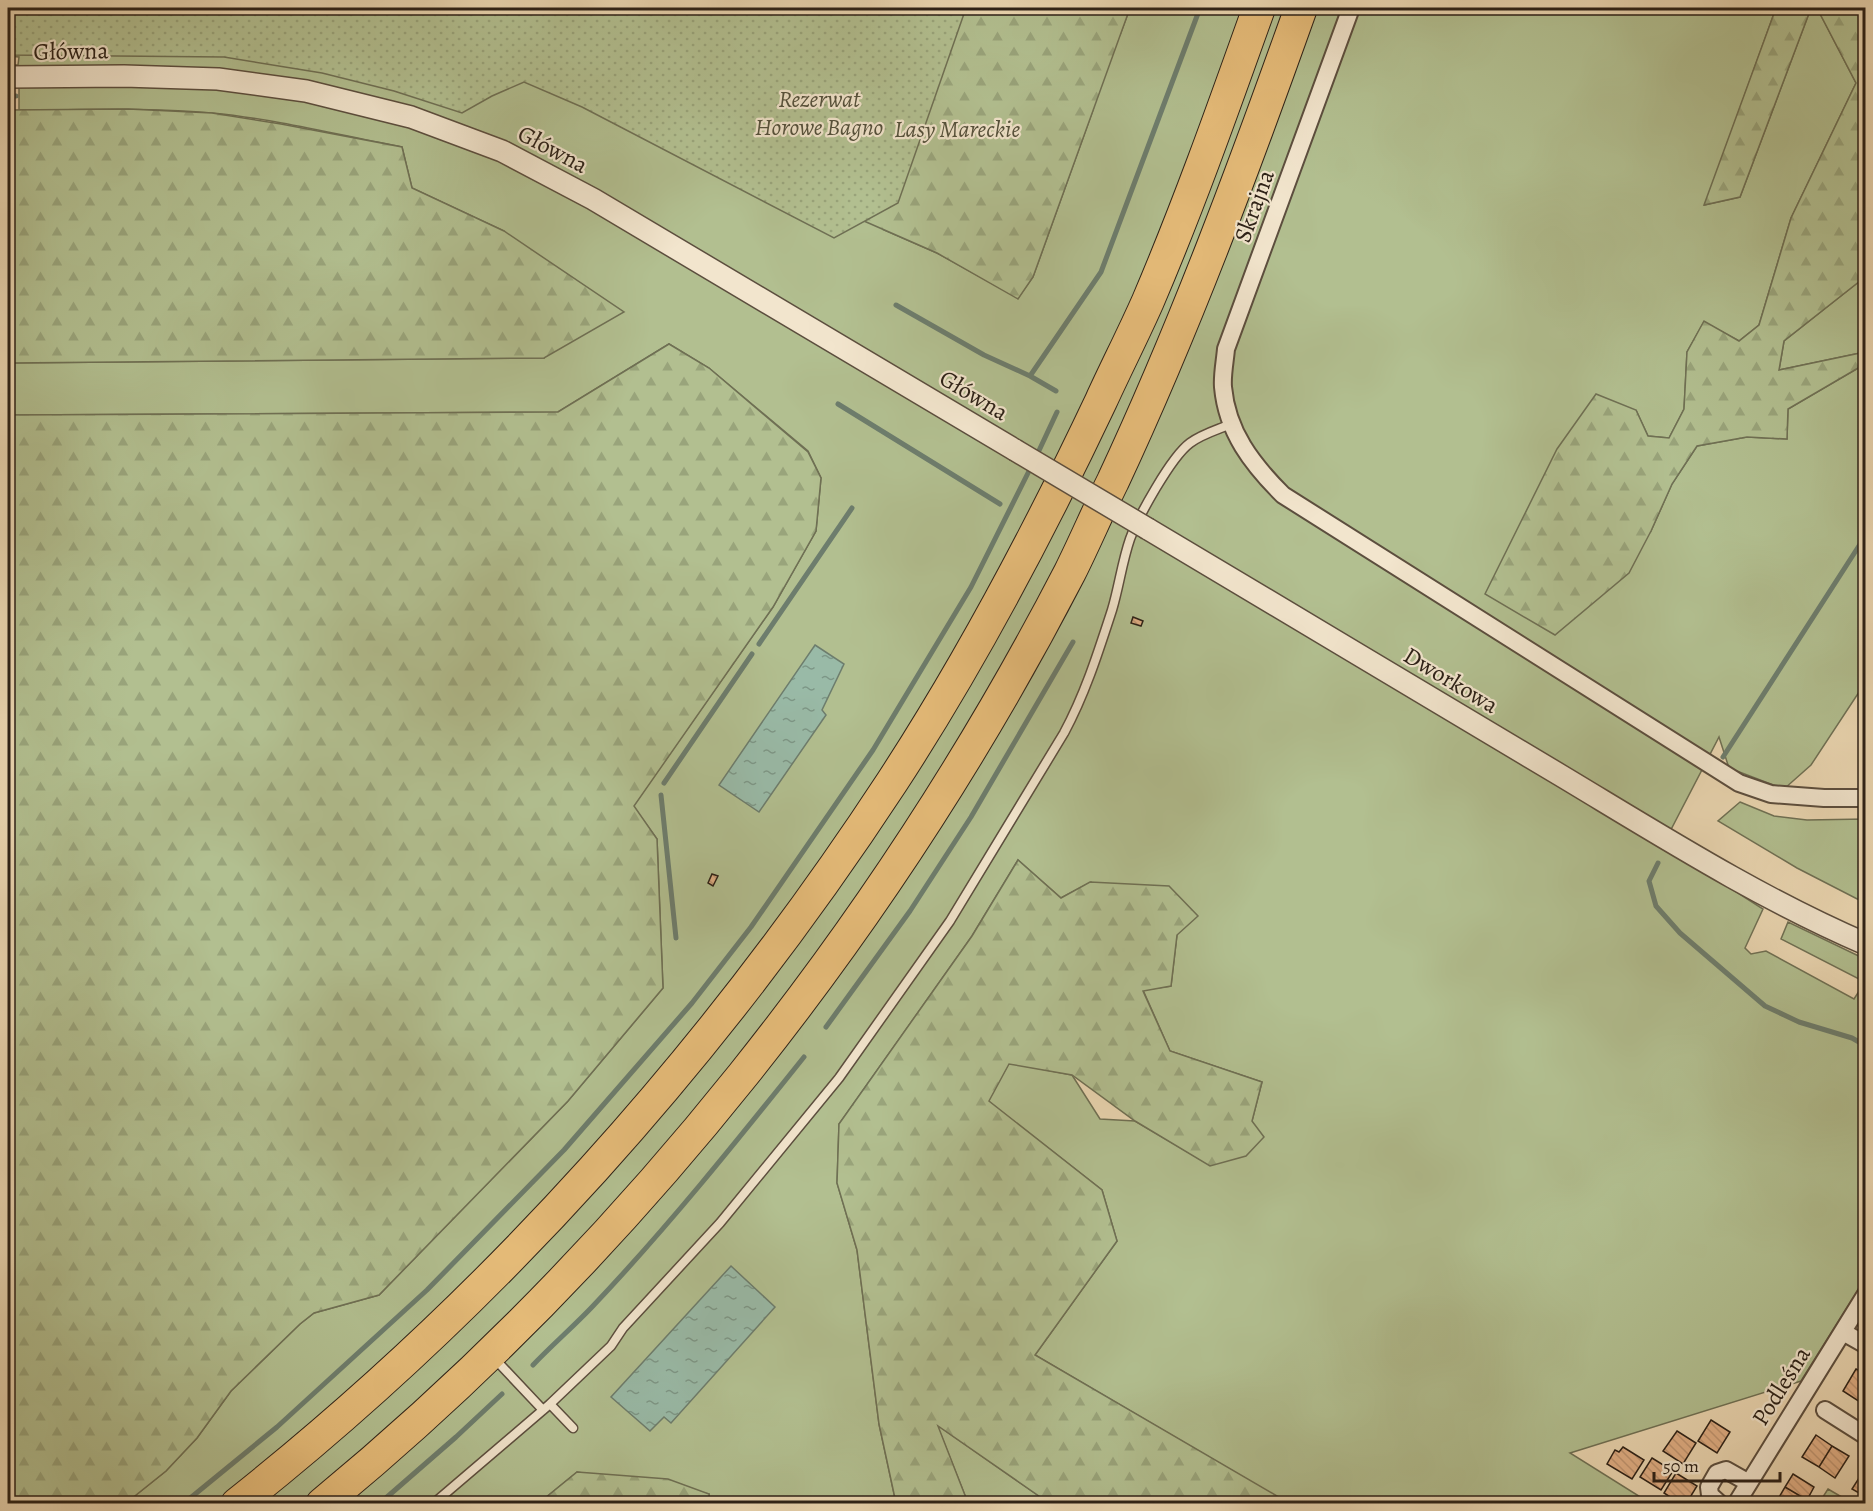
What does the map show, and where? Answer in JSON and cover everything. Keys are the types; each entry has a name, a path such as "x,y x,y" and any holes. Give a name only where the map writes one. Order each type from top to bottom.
{"highway":[{"path":"237,1503 307,1449 395,1371 474,1296 574,1190 658,1096 733,1004 827,878 894,779 991,615 1067,473 1148,301 1207,151 1259,8"},
{"path":"322,1503 427,1412 490,1353 583,1258 657,1177 752,1063 820,975 935,806 1027,653 1072,567 1145,411 1194,297 1258,130 1301,8"}],"street":[{"name":"Skrajna","path":"1231,424 1223,386 1226,349 1351,8"},
{"name":"Główna","path":"8,77 124,76 218,79 306,91 411,117 502,151 593,199 1015,450"},
{"path":"1231,424 1245,451 1260,472 1283,495 1738,783 1771,794 1866,798"},
{"name":"Dworkowa","path":"1015,450 1683,849 1778,903 1866,944"},
{"name":"Podleśna","path":"1736,1503 1866,1294"},
{"path":"1843,1332 1866,1345"},
{"name":"Podleśna","path":"1825,1410 1866,1436"},
{"path":"1720,1503 1710,1495 1709,1487 1717,1473 1726,1470 1749,1482"}],"lane":[{"path":"433,1503 550,1404 611,1346 623,1328 720,1223 839,1078 950,921 1064,734 1080,703 1113,608 1130,538 1161,478 1189,444 1231,424"},
{"path":"490,1353 543,1410"},
{"path":"550,1404 573,1428"}],"green space":[{"name":"Rezerwat Horowe Bagno","path":"8,8 1130,8 1033,277 1018,299 937,253 800,193 559,74"},
{"name":"Rezerwat Horowe Bagno","path":"8,8 966,8 898,203 834,238 582,107 524,82 462,113 394,91 322,73 224,57 8,55"},
{"name":"Lasy Mareckie","path":"1130,8 1776,8 1705,205 1740,197 1811,8 1817,8 1856,83 1791,218 1759,325 1739,341 1704,322 1687,352 1684,409 1669,438 1648,436 1636,410 1651,531 1672,484 1697,446 1747,437 1787,439 1788,409 1865,364 1865,683 1811,765 1784,789 1729,768 1719,737 1663,845 1763,909 1745,948 1751,954 1766,951 1854,999 1865,982 1865,1279 1801,1381 1570,1453 1650,1503 1289,1504 1035,1355 1117,1241 1102,1190 988,1101 1009,1063 1072,1075 1100,1119 1135,1121 1210,1165 1252,1121 1262,1082 1170,1051 1143,990 1171,986 1177,935 1091,882 1061,898 1018,860 972,936 839,1124 837,1183 857,1250 879,1424 896,1503 709,1503 709,1494 577,1472 539,1503 126,1503 166,1471 197,1438 231,1391 300,1324 314,1313 379,1295 568,1101 663,988 657,839 633,806 773,607 816,531 821,478 808,451 709,368 669,344 558,412 8,415 8,363 544,358 504,231 412,188 402,147 283,123 212,113 140,109 19,110 19,69 8,69 8,65 18,65 19,57 8,56 8,37 512,60 1120,35","holes":["1093,110 1033,277 1018,298 937,253 884,230"]},
{"path":"1776,8 1811,8 1740,197 1704,205"},
{"path":"1817,8 1865,8 1865,277 1784,341 1779,370 1865,352 1865,364 1788,409 1787,439 1747,437 1697,446 1672,484 1629,573 1555,635 1485,594 1557,449 1596,394 1636,410 1648,436 1669,438 1684,409 1687,352 1704,321 1739,341 1759,325 1791,218 1856,83"},
{"path":"128,109 212,113 402,147 412,188 504,231 624,312 544,358 8,363 8,110"},
{"path":"1865,277 1865,352 1779,370 1784,341"},
{"path":"669,344 709,368 808,452 821,478 816,531 773,607 634,806 657,839 663,988 568,1101 379,1295 314,1313 300,1324 231,1391 197,1438 166,1471 126,1503 8,1503 8,415 558,412"},
{"path":"1740,802 1774,816 1807,820 1865,819 1865,903 1797,868 1718,821"},
{"path":"1018,860 1061,898 1090,882 1169,886 1198,916 1177,935 1171,986 1143,991 1170,1051 1262,1082 1252,1121 1264,1137 1246,1156 1210,1166 1135,1121 1072,1075 1009,1064 989,1101 1102,1190 1117,1241 1035,1355 1289,1503 1049,1503 938,1426 968,1503 896,1503 879,1424 857,1250 837,1183 839,1124 972,936"},
{"path":"1788,922 1865,959 1865,982 1781,939"},
{"path":"937,1425 1049,1503 968,1503"},
{"path":"577,1472 668,1479 709,1494 709,1503 539,1503"},
{"path":"1828,1489 1852,1503 1819,1503"}],"water":[{"path":"815,645 844,664 822,710 826,715 759,812 719,785"},
{"path":"731,1266 775,1307 671,1423 664,1417 650,1431 611,1397"}],"building":[{"path":"1133,617 1143,621 1141,626 1131,623"},
{"path":"712,874 718,876 713,886 708,883"},
{"path":"1856,1369 1866,1374 1866,1393 1860,1402 1843,1391"},
{"path":"1711,1420 1730,1432 1717,1453 1698,1441"},
{"path":"1677,1431 1696,1443 1683,1464 1663,1451"},
{"path":"1816,1435 1832,1446 1819,1467 1802,1457"},
{"path":"1832,1446 1849,1456 1835,1478 1819,1467"},
{"path":"1623,1447 1644,1460 1632,1479 1607,1464 1615,1450 1619,1452"},
{"path":"1652,1458 1673,1471 1661,1490 1640,1477"},
{"path":"1866,1467 1866,1497 1852,1489"},
{"path":"1676,1473 1697,1486 1686,1504 1681,1504 1664,1493"},
{"path":"1793,1474 1814,1487 1807,1500 1785,1487"},
{"path":"1785,1487 1807,1500 1805,1504 1785,1504 1778,1499"}],"waterway":[{"path":"1056,391 1030,376 1101,272 1200,8"},
{"path":"8,96 16,96"},
{"path":"896,305 984,355 1030,376"},
{"path":"838,404 1000,504"},
{"path":"1036,457 1057,412"},
{"path":"183,1504 277,1427 427,1290 564,1150 692,1003 751,927 873,750 971,587 1032,465"},
{"path":"759,644 852,508"},
{"path":"1723,757 1866,535"},
{"path":"826,1027 910,911 971,817 1073,642"},
{"path":"664,783 752,654"},
{"path":"661,795 676,938"},
{"path":"1658,863 1649,881 1656,906 1680,933 1765,1006 1799,1022 1852,1038 1866,1046"},
{"path":"533,1365 592,1307 647,1247 804,1057"},
{"path":"379,1504 502,1394"}]}
